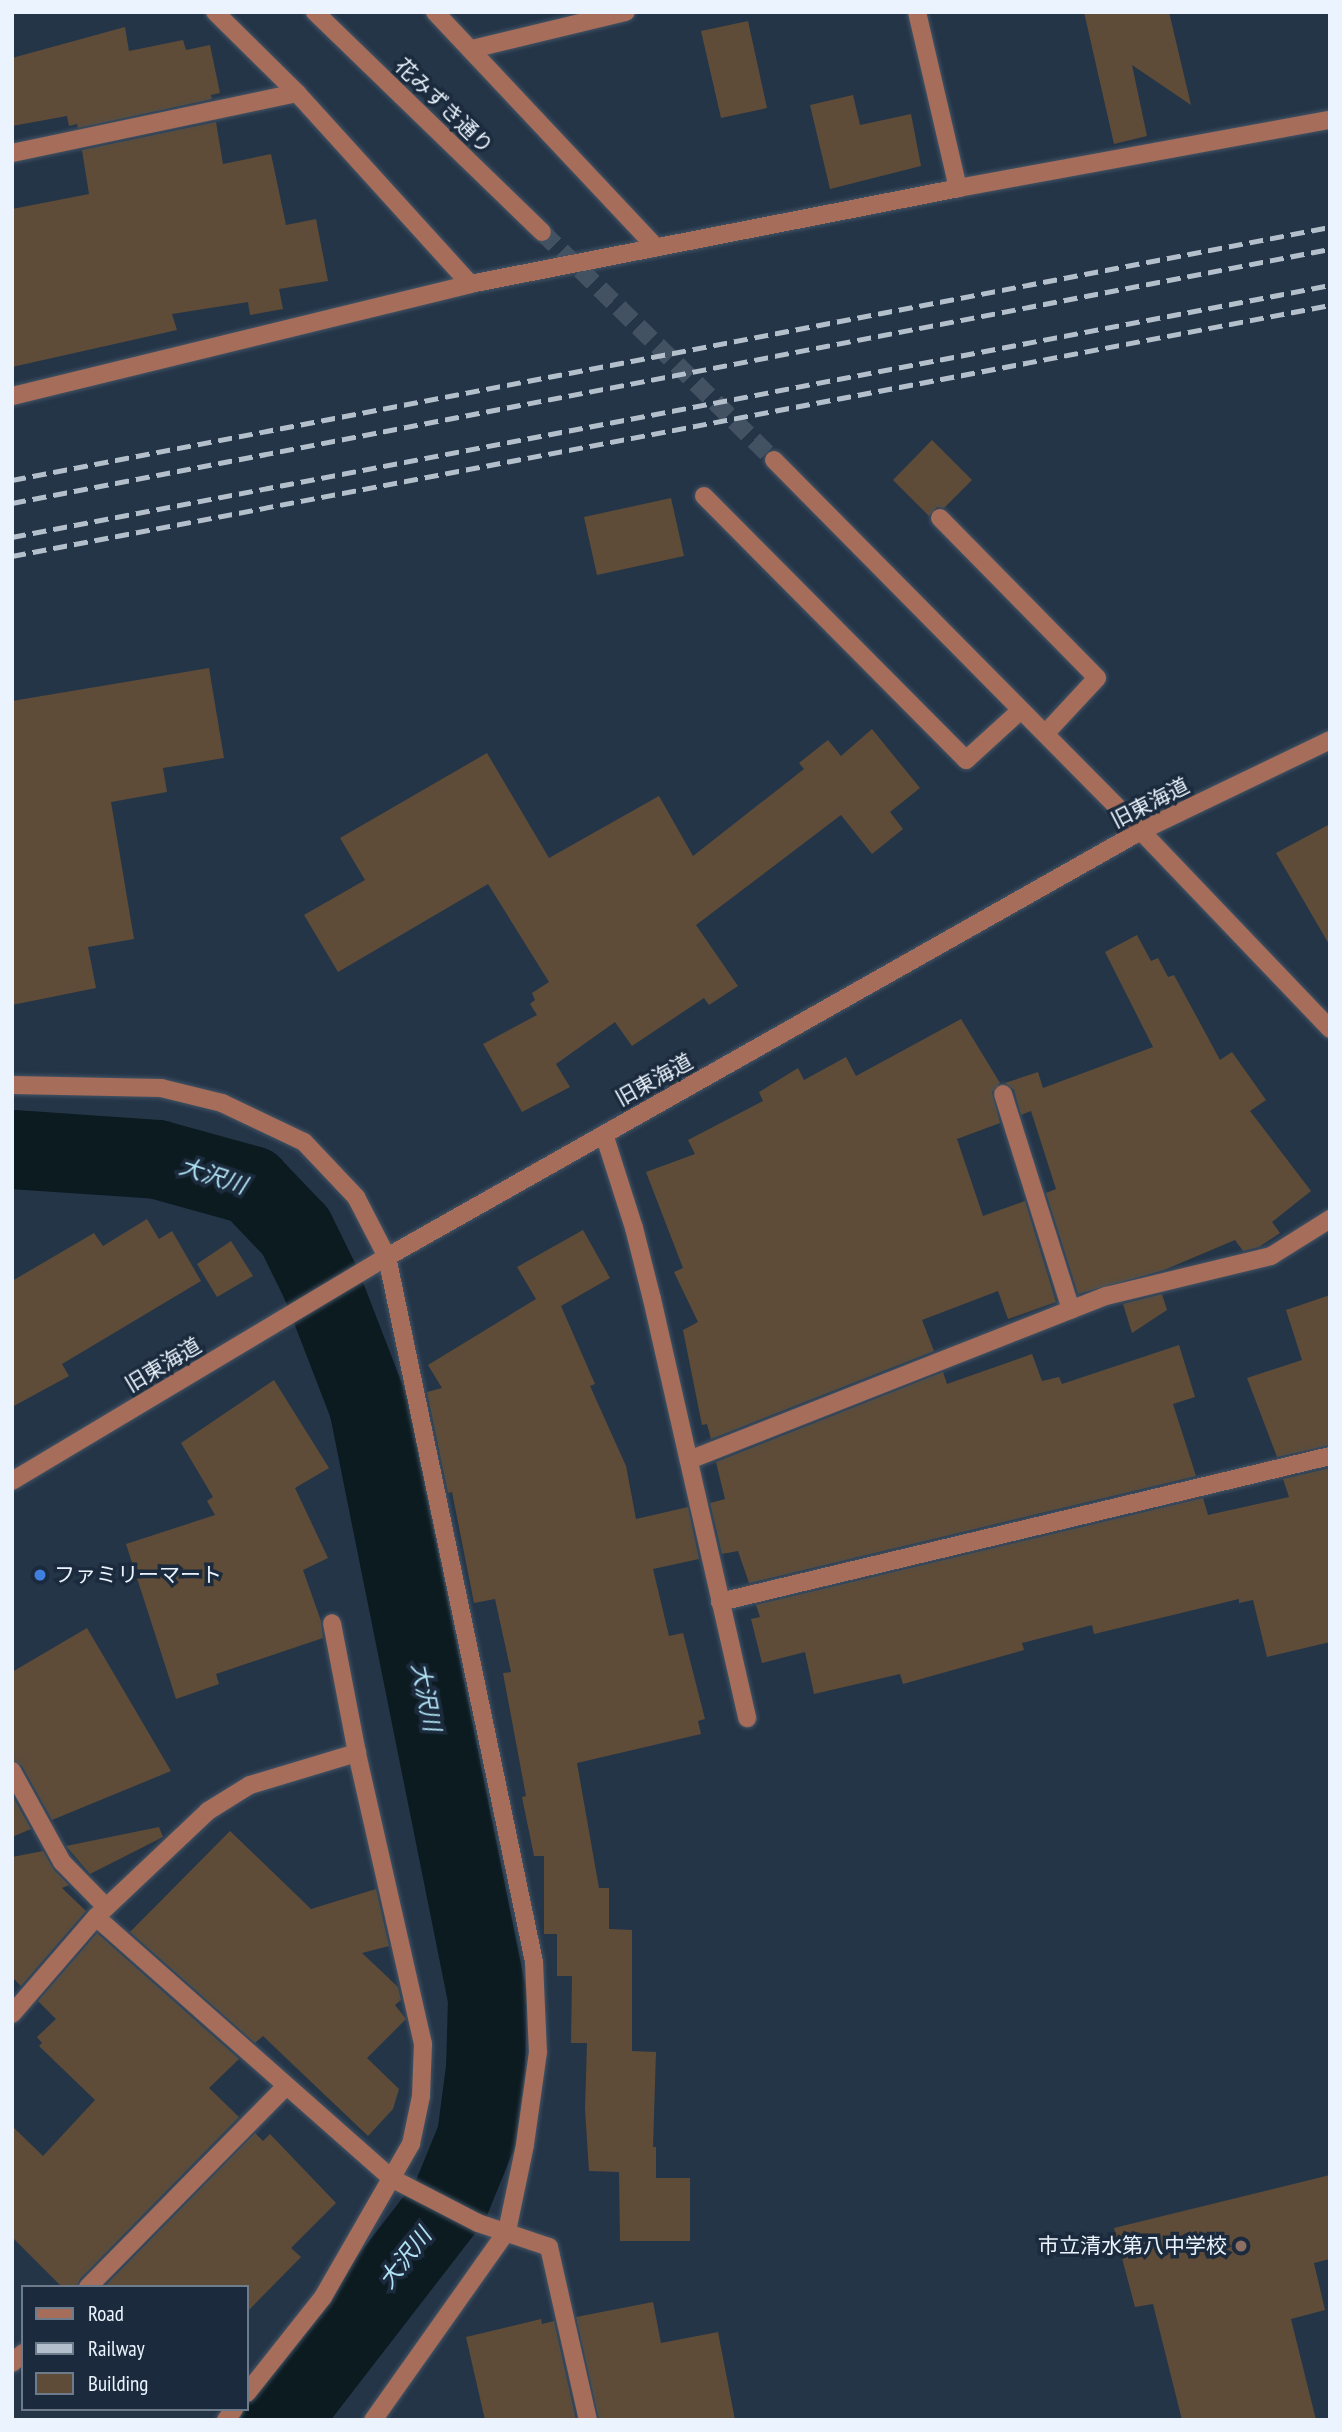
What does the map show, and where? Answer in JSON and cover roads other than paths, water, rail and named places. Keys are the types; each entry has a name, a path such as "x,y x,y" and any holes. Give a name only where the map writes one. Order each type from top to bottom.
{"street":[{"path":"215,12 297,93 470,284"},
{"name":"花みずき通り","path":"315,12 542,232"},
{"path":"435,12 656,247"},
{"path":"472,49 626,12"},
{"path":"917,12 958,188"},
{"path":"12,153 297,93"},
{"path":"12,396 470,284 958,188 1330,120"},
{"path":"774,460 1141,831 1330,1029"},
{"path":"704,496 966,761 1021,710"},
{"path":"940,518 1097,678 1045,734"},
{"name":"旧東海道","path":"12,1481 387,1257 1141,831 1330,740"},
{"path":"12,1085 162,1088 222,1103 303,1142 356,1197 387,1257 534,1962 538,2052 525,2145 507,2231 373,2420"},
{"path":"1003,1094 1071,1310"},
{"path":"604,1134 637,1240 747,1718"},
{"path":"689,1460 1106,1296 1271,1256 1330,1219"},
{"path":"720,1602 1330,1456"},
{"path":"248,2392 323,2297 411,2144 421,2096 423,2043 358,1754 332,1623"},
{"path":"12,2014 101,1912 208,1811 250,1785 358,1754"},
{"path":"12,1771 62,1861 101,1912 285,2087 391,2178 478,2222 549,2247 588,2420"},
{"path":"90,2285 285,2087"}],"waterway":[{"name":"大沢川","path":"12,1149 157,1159 251,1185 295,1231 321,1284 368,1406 487,1998 485,2068 476,2136 450,2200 280,2420"}],"tunnel":[{"path":"542,232 774,460"}],"railway":[{"path":"12,480 1330,227"},
{"path":"12,503 1330,249"},
{"path":"12,537 1330,285"},
{"path":"12,556 1330,305"}],"place":[{"name":"ファミリーマート","path":"40,1575"},
{"name":"市立清水第八中学校","path":"1241,2246"}]}
